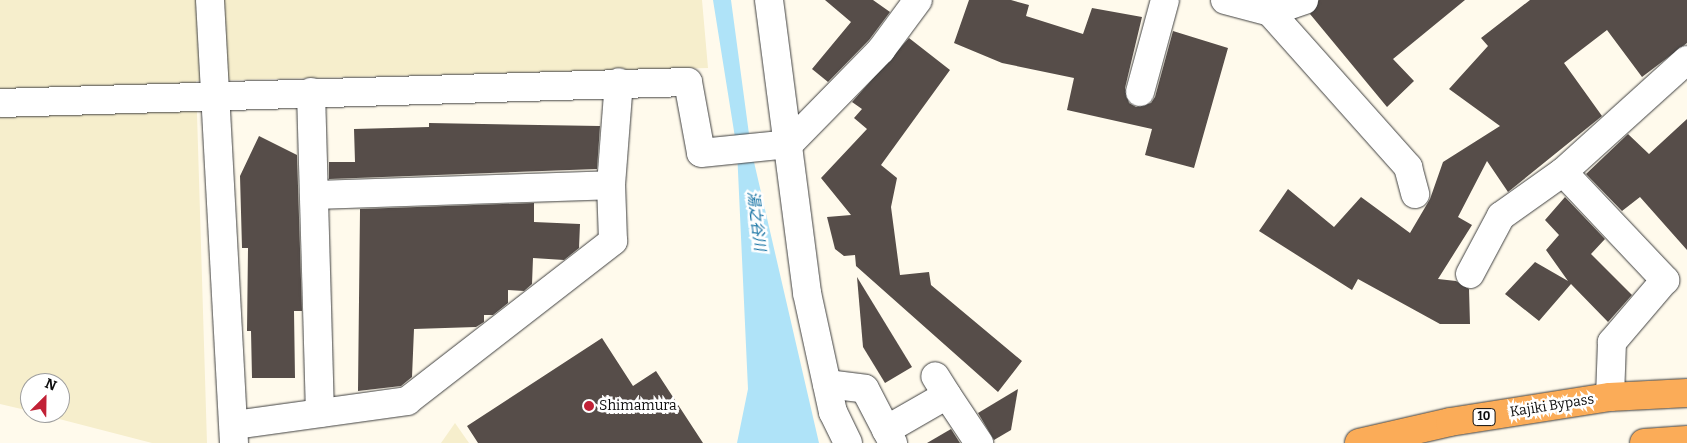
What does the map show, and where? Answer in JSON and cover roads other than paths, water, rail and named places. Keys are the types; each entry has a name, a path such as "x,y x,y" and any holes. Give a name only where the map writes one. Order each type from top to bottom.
{"highway":[{"name":"Kajiki Bypass","path":"1359,443 1450,422 1610,397 1687,393"},
{"path":"1644,443 1687,440"}],"street":[{"path":"210,0 213,94 235,434 320,413 407,401 613,241 611,185 619,82"},
{"path":"769,0 807,293 833,412 848,443"},
{"path":"0,103 213,94 619,82 688,82 701,153 789,144 881,50 918,0"},
{"path":"1140,92 1165,0"},
{"path":"1224,0 1270,12 1408,167 1415,194"},
{"path":"1270,12 1304,0"},
{"path":"1470,274 1501,216 1563,172 1687,60"},
{"path":"311,92 320,413"},
{"path":"1563,172 1665,280 1612,342 1610,397"},
{"path":"314,195 611,185"},
{"path":"827,384 865,389 890,437 941,386 979,443"}],"water":[{"name":"湯之谷川","path":"713,0 731,0 751,149 819,443 737,443 748,389 737,150"}],"place":[{"name":"Shimamura","path":"589,406"}]}
